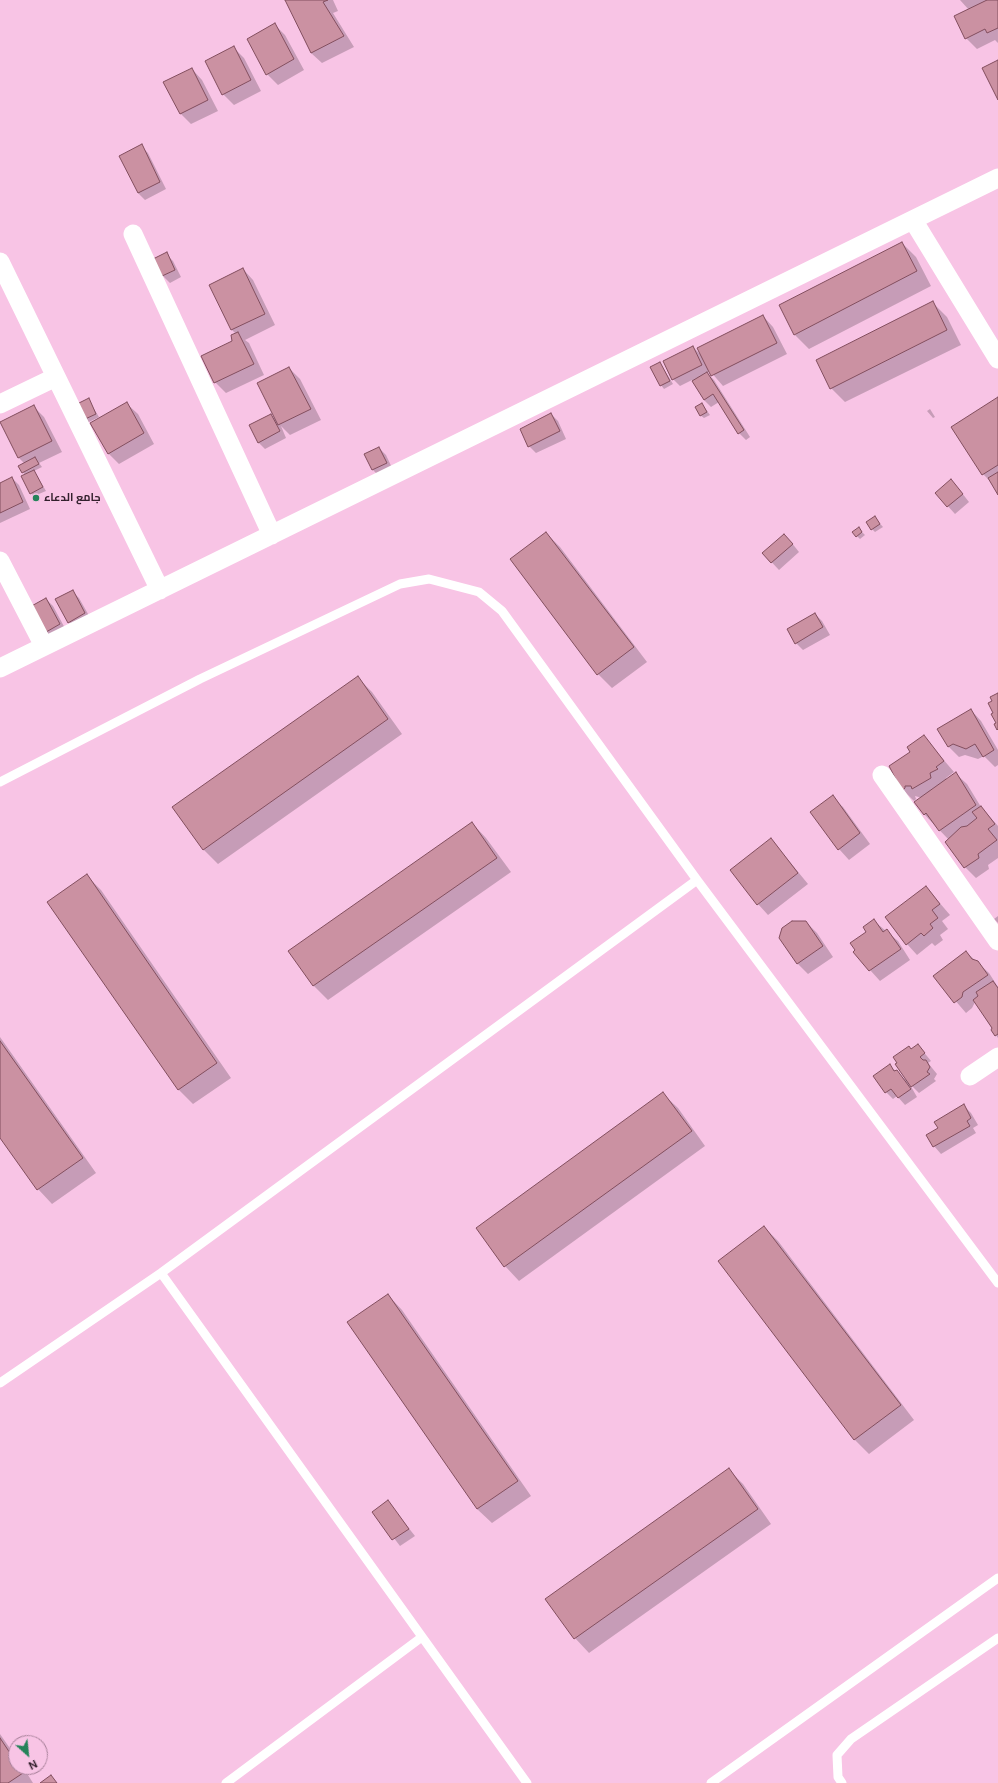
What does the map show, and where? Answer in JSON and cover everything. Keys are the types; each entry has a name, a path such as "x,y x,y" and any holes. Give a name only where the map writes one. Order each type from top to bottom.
{"street":[{"path":"0,668 998,178"},
{"path":"913,220 998,359"},
{"path":"132,234 272,535"},
{"path":"0,262 160,590"},
{"path":"0,404 56,378"},
{"path":"0,561 44,646"},
{"path":"882,775 998,941"},
{"path":"970,1076 998,1057"}],"lane":[{"path":"0,782 200,679 400,584 429,579 479,592 502,611 697,880 998,1283"},
{"path":"0,1384 161,1273 697,880"},
{"path":"161,1273 527,1783"},
{"path":"711,1783 998,1578"},
{"path":"226,1783 422,1637"},
{"path":"842,1783 838,1777 837,1755 851,1739 998,1638"}],"building":[{"path":"285,0 328,0 323,2 344,36 311,53"},
{"path":"987,0 998,0 998,28 987,33 985,29 965,39 954,16"},
{"path":"275,23 294,59 266,75 247,39"},
{"path":"234,46 251,80 222,95 205,61"},
{"path":"998,60 998,100 982,68"},
{"path":"192,68 208,100 180,114 163,82"},
{"path":"142,144 160,182 138,193 119,156"},
{"path":"902,242 917,271 794,335 779,305"},
{"path":"167,252 175,270 162,276 153,259"},
{"path":"243,268 265,314 231,330 209,285"},
{"path":"933,301 947,330 830,389 816,360"},
{"path":"763,315 777,343 711,376 697,348"},
{"path":"238,332 254,364 214,383 201,356 232,341 231,335"},
{"path":"693,346 702,365 672,380 663,361"},
{"path":"660,362 670,381 660,386 650,367"},
{"path":"289,367 311,409 278,425 257,383"},
{"path":"707,372 744,430 738,434 713,394 704,400 692,381"},
{"path":"998,397 998,465 982,475 951,427"},
{"path":"89,398 96,414 83,420 75,405"},
{"path":"127,402 144,433 108,454 90,423"},
{"path":"702,403 707,412 700,416 695,407"},
{"path":"34,405 52,441 18,458 0,422"},
{"path":"551,413 560,431 528,447 520,429"},
{"path":"271,414 280,431 258,443 249,425"},
{"path":"379,447 387,463 372,470 364,454"},
{"path":"35,457 39,464 22,473 18,466"},
{"path":"34,470 43,487 30,494 21,476"},
{"path":"998,472 998,495 988,478"},
{"path":"12,477 23,502 0,513 0,483"},
{"path":"951,479 963,494 947,507 935,493"},
{"path":"875,516 880,524 871,530 866,522"},
{"path":"859,527 862,532 856,537 852,532"},
{"path":"546,532 634,647 597,675 510,559"},
{"path":"784,534 793,544 771,563 762,553"},
{"path":"73,590 85,613 68,623 55,599"},
{"path":"46,598 60,624 34,639 19,613"},
{"path":"815,613 823,627 795,644 787,629"},
{"path":"358,676 388,719 203,850 172,807"},
{"path":"998,693 997,730 994,724 996,723 991,714 993,713 988,703 992,701 990,697"},
{"path":"971,709 994,750 983,757 975,744 966,749 953,744 948,747 937,729"},
{"path":"924,735 944,761 936,767 938,769 930,773 931,778 912,789 911,786 905,786 902,791 889,766 910,752 907,747"},
{"path":"956,772 976,805 939,831 926,813 924,815 914,802"},
{"path":"833,795 860,833 838,850 810,812"},
{"path":"981,806 995,824 988,829 997,840 978,854 979,858 964,868 945,842 961,827 967,826 977,818 972,812"},
{"path":"472,822 497,858 313,986 288,951"},
{"path":"771,838 798,873 757,905 730,870"},
{"path":"87,874 217,1063 178,1090 47,902"},
{"path":"926,886 940,904 932,910 938,918 930,924 933,928 924,936 921,933 906,945 885,917"},
{"path":"874,919 883,932 887,929 901,949 869,971 853,952 855,950 850,943 866,932 863,927"},
{"path":"792,921 806,921 823,946 797,964 779,938 782,928"},
{"path":"966,951 972,959 978,961 988,975 963,992 962,997 954,1003 933,976"},
{"path":"993,981 998,988 998,1034 995,1036 991,1030 992,1028 973,1000 978,996 976,992"},
{"path":"0,1041 83,1158 37,1190 0,1138"},
{"path":"918,1044 925,1053 920,1057 923,1060 926,1060 930,1067 927,1072 930,1074 911,1087 895,1064 897,1063 893,1057 909,1046 911,1049"},
{"path":"890,1064 894,1071 897,1070 911,1089 898,1098 891,1089 885,1093 873,1076"},
{"path":"663,1092 692,1131 504,1267 476,1228"},
{"path":"964,1104 971,1118 967,1121 970,1126 933,1147 926,1135 938,1128 934,1122"},
{"path":"764,1226 901,1405 854,1440 718,1261"},
{"path":"388,1294 518,1481 477,1509 347,1322"},
{"path":"729,1468 758,1509 574,1639 545,1599"},
{"path":"388,1500 409,1529 392,1540 372,1512"},
{"path":"0,1738 8,1750 8,1775 20,1775 8,1783 0,1783"},
{"path":"51,1775 57,1783 40,1783"}],"place":[{"name":"جامع الدعاء","path":"36,498"}]}
